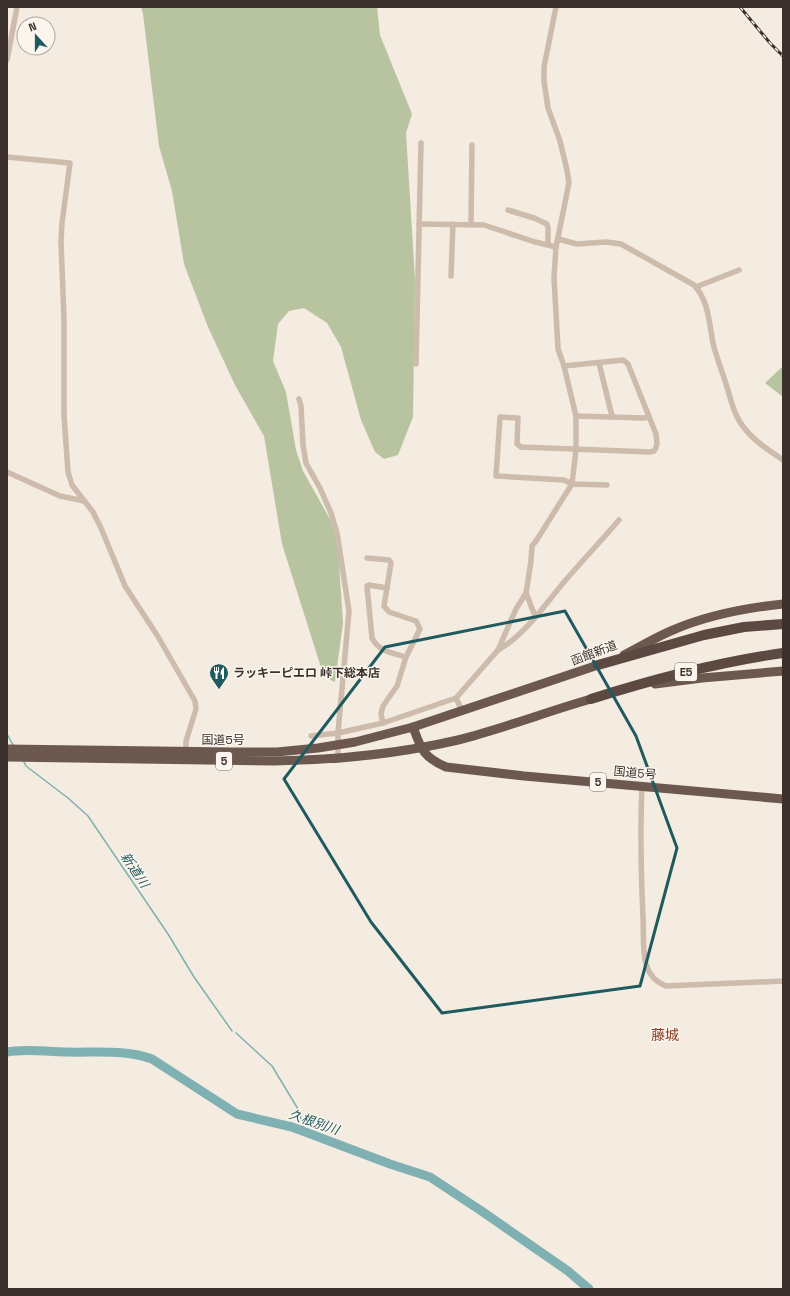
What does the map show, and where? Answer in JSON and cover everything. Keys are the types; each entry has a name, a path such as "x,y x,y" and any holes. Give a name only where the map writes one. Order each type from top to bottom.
{"highway":[{"name":"函館新道","path":"413,727 598,665 632,651 669,631 706,618 741,610 783,604"},
{"path":"598,665 704,634 744,627 783,624"},
{"name":"E5","path":"591,699 685,672 739,660 783,653"},
{"name":"5","path":"421,748 506,727 591,699 659,683 783,671"},
{"name":"国道5号","path":"186,756 298,751 373,738 413,727 421,748 427,756 446,767 524,776 783,799"},
{"name":"国道5号","path":"8,753 186,756 281,761 338,758 421,748"}],"street":[{"path":"7,60 17,7"},
{"path":"312,736 338,733 383,723 456,698 498,650 516,609 526,594 532,546 547,525 572,484 576,450 576,416 564,366 558,349 554,278 556,247 569,183 560,141 548,108 545,92 544,67 556,7"},
{"path":"416,364 421,144"},
{"path":"471,224 472,146"},
{"path":"7,157 70,163 61,242 64,318 64,415 68,472 72,485 92,512 101,528 125,586 157,635 195,701 196,709 186,741 186,756"},
{"path":"508,210 547,224 548,244"},
{"path":"419,224 484,225 535,242 556,247"},
{"path":"451,276 453,224"},
{"path":"558,239 577,244 606,242 621,244 696,287 705,300 713,343 731,403 738,419 746,430 762,445 783,460"},
{"path":"696,287 739,270"},
{"path":"564,366 623,360 628,364 656,434 658,442 657,448 650,452 520,447 517,444 518,418 500,417 496,476 564,480 572,484 607,485"},
{"path":"599,363 612,416"},
{"path":"299,399 301,406 303,446 306,462 332,513 337,533 349,612 338,733 338,758"},
{"path":"576,416 643,418 649,416"},
{"path":"7,472 60,496 84,501"},
{"path":"498,650 508,645 523,631 620,520"},
{"path":"367,558 389,560 391,563 384,606 389,612 416,621 420,629 406,657 397,686 383,706 381,714 383,723"},
{"path":"387,588 367,586 372,638 374,644 384,651 406,657"},
{"path":"526,594 535,616"},
{"path":"456,698 462,711"},
{"path":"642,786 640,831 642,900 645,958 651,975 666,986 783,981"}],"highlighted area":[{"path":"565,611 636,736 677,848 640,986 442,1013 371,922 284,779 385,647"}],"green space":[{"path":"141,7 377,7 380,35 412,114 406,133 415,280 413,417 398,455 384,459 375,452 361,420 341,347 327,323 304,308 289,311 278,324 273,361 286,392 296,450 303,471 331,521 338,548 343,623 335,682 324,677 282,544 264,436 235,385 208,327 184,264 172,191 159,146"},
{"path":"783,366 783,397 765,383"}],"waterway":[{"name":"新道川","path":"7,734 13,745"},
{"name":"新道川","path":"24,762 26,766 68,798 88,816 168,934 194,977 232,1031"},
{"name":"新道川","path":"236,1033 272,1066 298,1109 305,1132"},
{"name":"久根別川","path":"7,1052 29,1050 59,1052 110,1052 132,1054 152,1059 237,1114 292,1127 390,1164 430,1177 568,1271 589,1289"}],"railway":[{"path":"740,7 783,56"}],"place":[{"name":"ラッキーピエロ 峠下総本店","path":"219,690"}],"district":[{"name":"藤城","path":"665,1035"}]}
